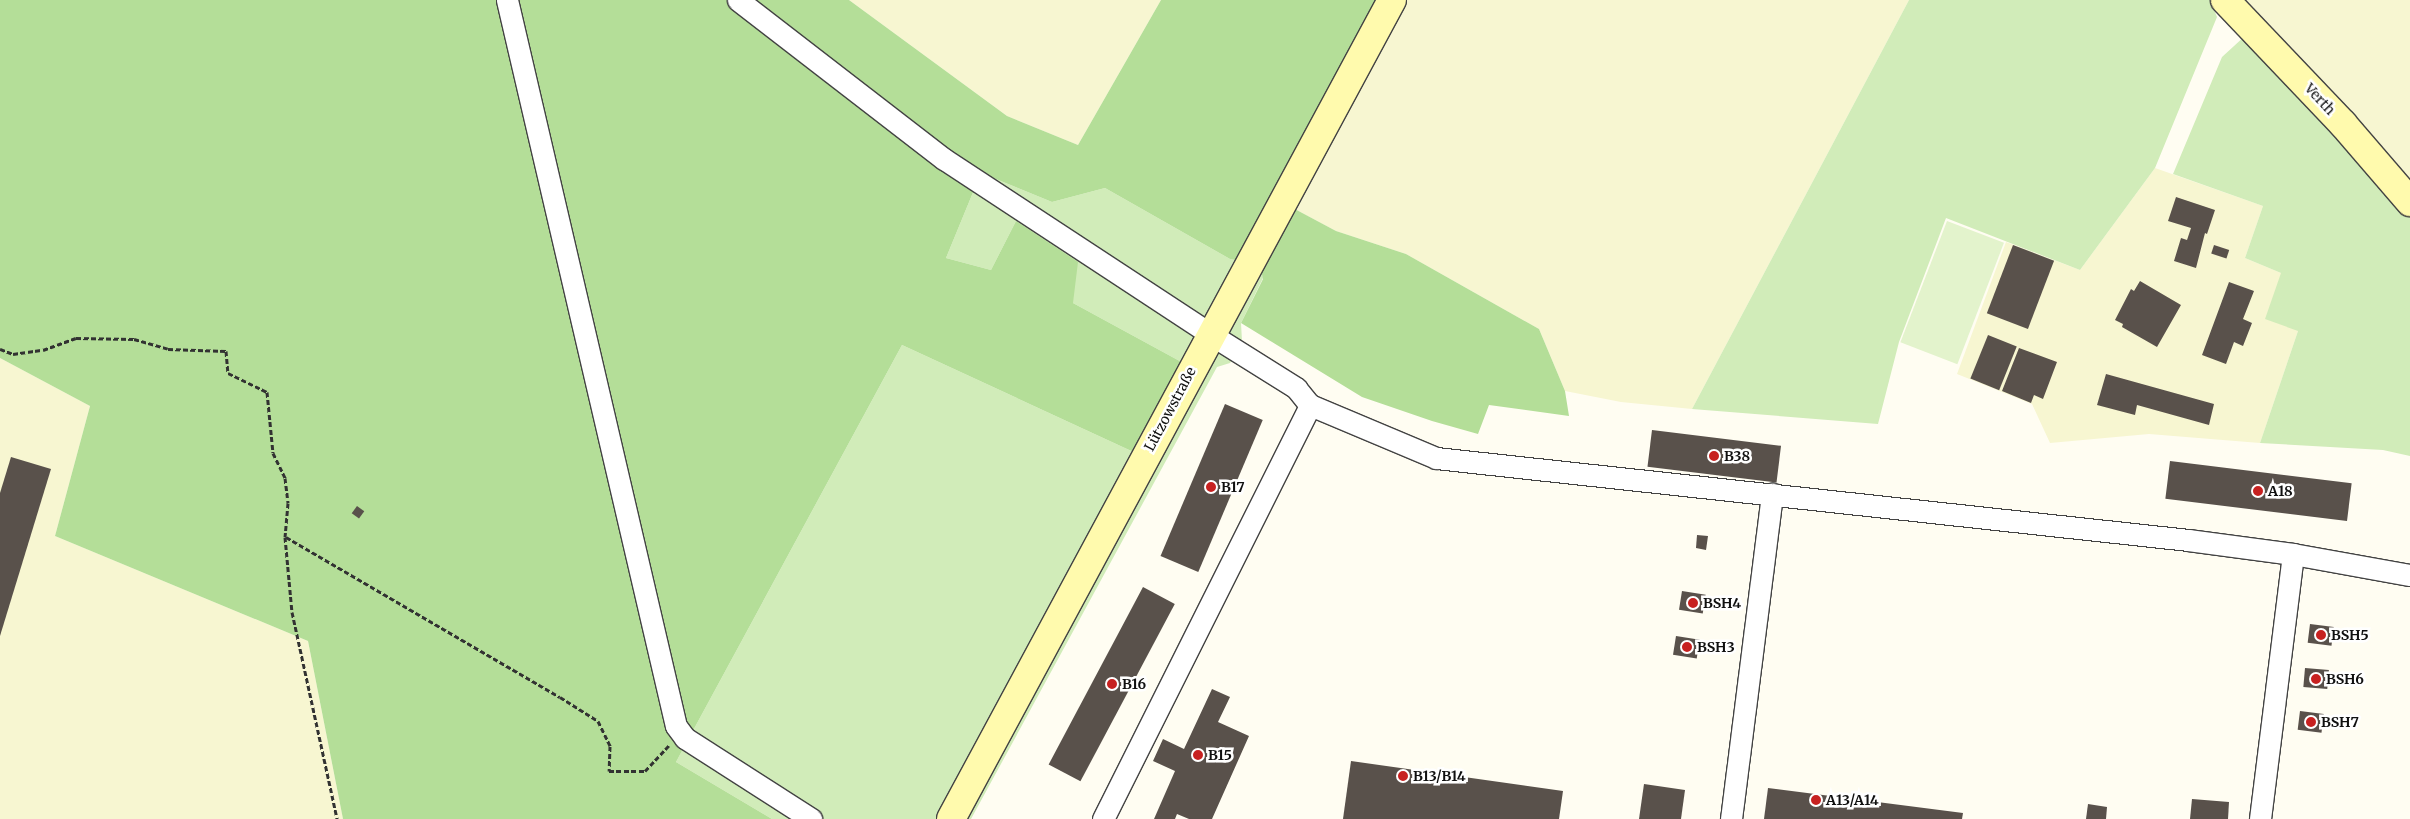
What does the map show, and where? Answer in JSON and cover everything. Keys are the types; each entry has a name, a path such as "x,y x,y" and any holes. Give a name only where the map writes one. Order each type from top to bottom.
{"street":[{"path":"506,0 676,726 684,738 811,819"},
{"path":"738,0 944,159 1210,334 1296,388 1310,405 1436,458 2188,540 2293,554 2410,575"},
{"name":"Lützowstraße","path":"951,819 1210,334 1392,0"},
{"name":"Verth","path":"2225,0 2337,117 2410,202"},
{"path":"1103,819 1310,405"},
{"path":"1731,819 1772,494"},
{"path":"2260,819 2293,554"}],"path":[{"path":"0,349 13,354 43,350 76,338 134,338 168,349 226,351 228,373 267,392 272,453 284,478 288,503 285,537 292,612 337,819"},
{"path":"285,537 560,697 598,722 610,746 609,771 645,771 665,747 684,738"}],"green space":[{"path":"0,0 849,0 1007,116 1078,145 1161,0 1380,0 1276,199 1336,231 1406,254 1539,329 1565,391 1569,416 1489,405 1478,434 1432,421 1362,397 1241,323 1263,279 1260,265 1230,259 1105,188 1052,202 981,173 946,258 991,270 1016,221 1078,262 1073,303 1187,365 1140,455 902,345 676,762 772,819 343,819 308,641 55,536 90,406 0,358"},
{"path":"849,0 1161,0 1078,145 1007,116"},
{"path":"1403,0 1909,0 1692,409 1621,402 1565,391 1539,329 1406,254 1336,231 1289,206"},
{"path":"1909,0 2210,0 2217,17 2155,168 2080,270 1946,218 1899,342 1878,424 1692,409"},
{"path":"2237,0 2410,0 2410,185"},
{"path":"2246,35 2410,217 2410,456 2383,450 2260,443 2298,331 2265,319 2281,273 2245,258 2263,206 2173,174 2222,57"},
{"path":"2155,168 2263,206 2245,258 2281,273 2298,331 2260,443 2149,434 2050,443 2032,404 1957,374 2006,242 2080,270"},
{"path":"981,173 1052,202 1105,188 1230,259 1261,265 1263,278 1241,323 1242,341 1237,352 1230,363 1217,367 971,819 772,819 676,762 902,345 1140,455 1187,365 1073,303 1016,221 991,270 946,258"},
{"path":"1947,221 2004,243 1957,364 1900,342"},
{"path":"0,358 90,406 55,536 308,641 343,819 0,819"}],"building":[{"path":"2176,197 2215,210 2207,234 2205,233 2196,268 2174,261 2181,238 2187,240 2191,228 2168,221"},
{"path":"2013,245 2054,261 2028,329 1987,313"},
{"path":"2214,245 2229,250 2226,259 2211,254"},
{"path":"2140,281 2181,305 2157,347 2122,327 2123,324 2115,320 2131,289 2134,291"},
{"path":"2229,282 2254,291 2243,319 2252,323 2243,346 2234,342 2226,364 2202,355"},
{"path":"1988,335 2017,347 1999,390 1970,379"},
{"path":"2019,348 2057,362 2043,399 2034,395 2031,403 2002,391"},
{"path":"2106,374 2214,404 2209,425 2137,405 2135,415 2097,405"},
{"name":"B17","path":"1225,404 1263,420 1198,572 1161,556"},
{"name":"B38","path":"1652,430 1781,446 1777,483 1647,467"},
{"path":"11,457 51,469 0,636 0,493"},
{"name":"A18","path":"2170,461 2352,483 2347,521 2165,499"},
{"path":"357,506 364,511 359,519 352,513"},
{"path":"1697,535 1708,536 1706,550 1696,548"},
{"name":"B16","path":"1143,587 1175,604 1080,781 1049,764"},
{"name":"BSH4","path":"1682,591 1706,595 1703,614 1679,610"},
{"name":"BSH5","path":"2310,624 2334,627 2332,646 2308,643"},
{"name":"BSH3","path":"1676,636 1700,640 1697,659 1673,655"},
{"name":"BSH6","path":"2305,668 2329,670 2327,689 2303,687"},
{"name":"B15","path":"1212,689 1230,697 1218,722 1249,736 1212,819 1189,819 1177,814 1175,819 1154,819 1175,771 1153,761 1163,739 1184,749"},
{"name":"BSH7","path":"2300,711 2324,714 2322,733 2298,730"},
{"name":"B13/B14","path":"1351,761 1563,791 1559,819 1343,819"},
{"path":"1644,784 1685,790 1681,819 1639,819"},
{"name":"A13/A14","path":"1768,788 1963,813 1962,819 1764,819"},
{"path":"2192,799 2229,802 2228,819 2190,819"},
{"path":"2088,804 2107,807 2106,819 2086,819"}],"place":[{"name":"B38","path":"1714,456"},
{"name":"B17","path":"1211,487"},
{"name":"A18","path":"2258,491"},
{"name":"BSH4","path":"1693,603"},
{"name":"BSH5","path":"2321,635"},
{"name":"BSH3","path":"1687,647"},
{"name":"BSH6","path":"2316,679"},
{"name":"B16","path":"1112,684"},
{"name":"BSH7","path":"2311,722"},
{"name":"B15","path":"1198,755"},
{"name":"B13/B14","path":"1403,776"},
{"name":"A13/A14","path":"1816,800"}]}
